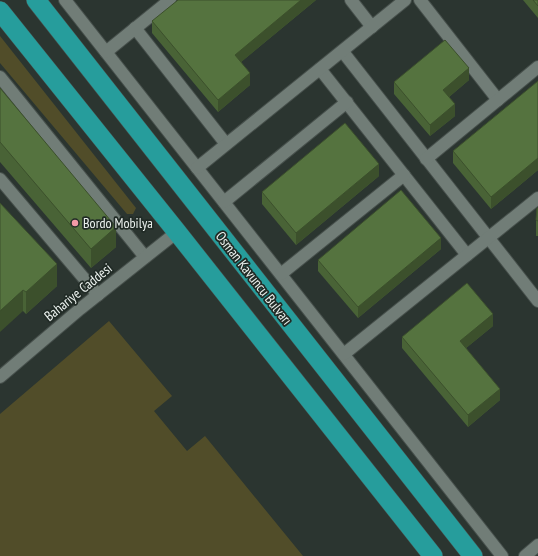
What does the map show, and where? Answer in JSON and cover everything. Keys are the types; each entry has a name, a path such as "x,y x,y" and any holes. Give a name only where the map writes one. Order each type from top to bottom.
{"highway":[{"name":"Osman Kavuncu Bulvarı","path":"36,0 473,556"},
{"path":"0,11 433,556"}],"street":[{"path":"65,0 502,556"},
{"path":"106,52 170,0"},
{"path":"351,0 372,27"},
{"path":"197,168 405,0"},
{"path":"420,0 498,100"},
{"path":"135,28 226,144"},
{"path":"342,52 538,301"},
{"path":"426,159 538,67"},
{"path":"320,69 467,255"},
{"path":"0,77 145,257"},
{"path":"224,202 347,102"},
{"path":"281,274 404,175"},
{"path":"0,179 98,295"},
{"path":"344,354 489,239 538,198"},
{"name":"Bahariye Caddesi","path":"0,377 98,295 177,232"},
{"path":"525,556 538,546"}],"shaded area":[{"path":"0,36 136,208 133,214 127,214 0,63"},
{"path":"109,321 172,396 154,411 187,451 205,436 303,556 0,556 0,414"}],"building":[{"path":"178,0 301,0 235,55 250,73 218,100 152,21"},
{"path":"533,0 538,0 538,6"},
{"path":"445,40 469,68 443,90 455,104 430,125 394,82"},
{"path":"538,81 538,158 491,197 453,151"},
{"path":"0,88 116,227 91,249 0,142"},
{"path":"345,123 379,164 296,233 262,192"},
{"path":"401,190 441,238 358,307 318,260"},
{"path":"0,203 57,264 26,292 23,290 0,311"},
{"path":"538,208 538,221 536,220"},
{"path":"467,283 493,314 460,341 500,389 468,415 402,337"}],"place":[{"name":"Bordo Mobilya","path":"75,223"}]}
